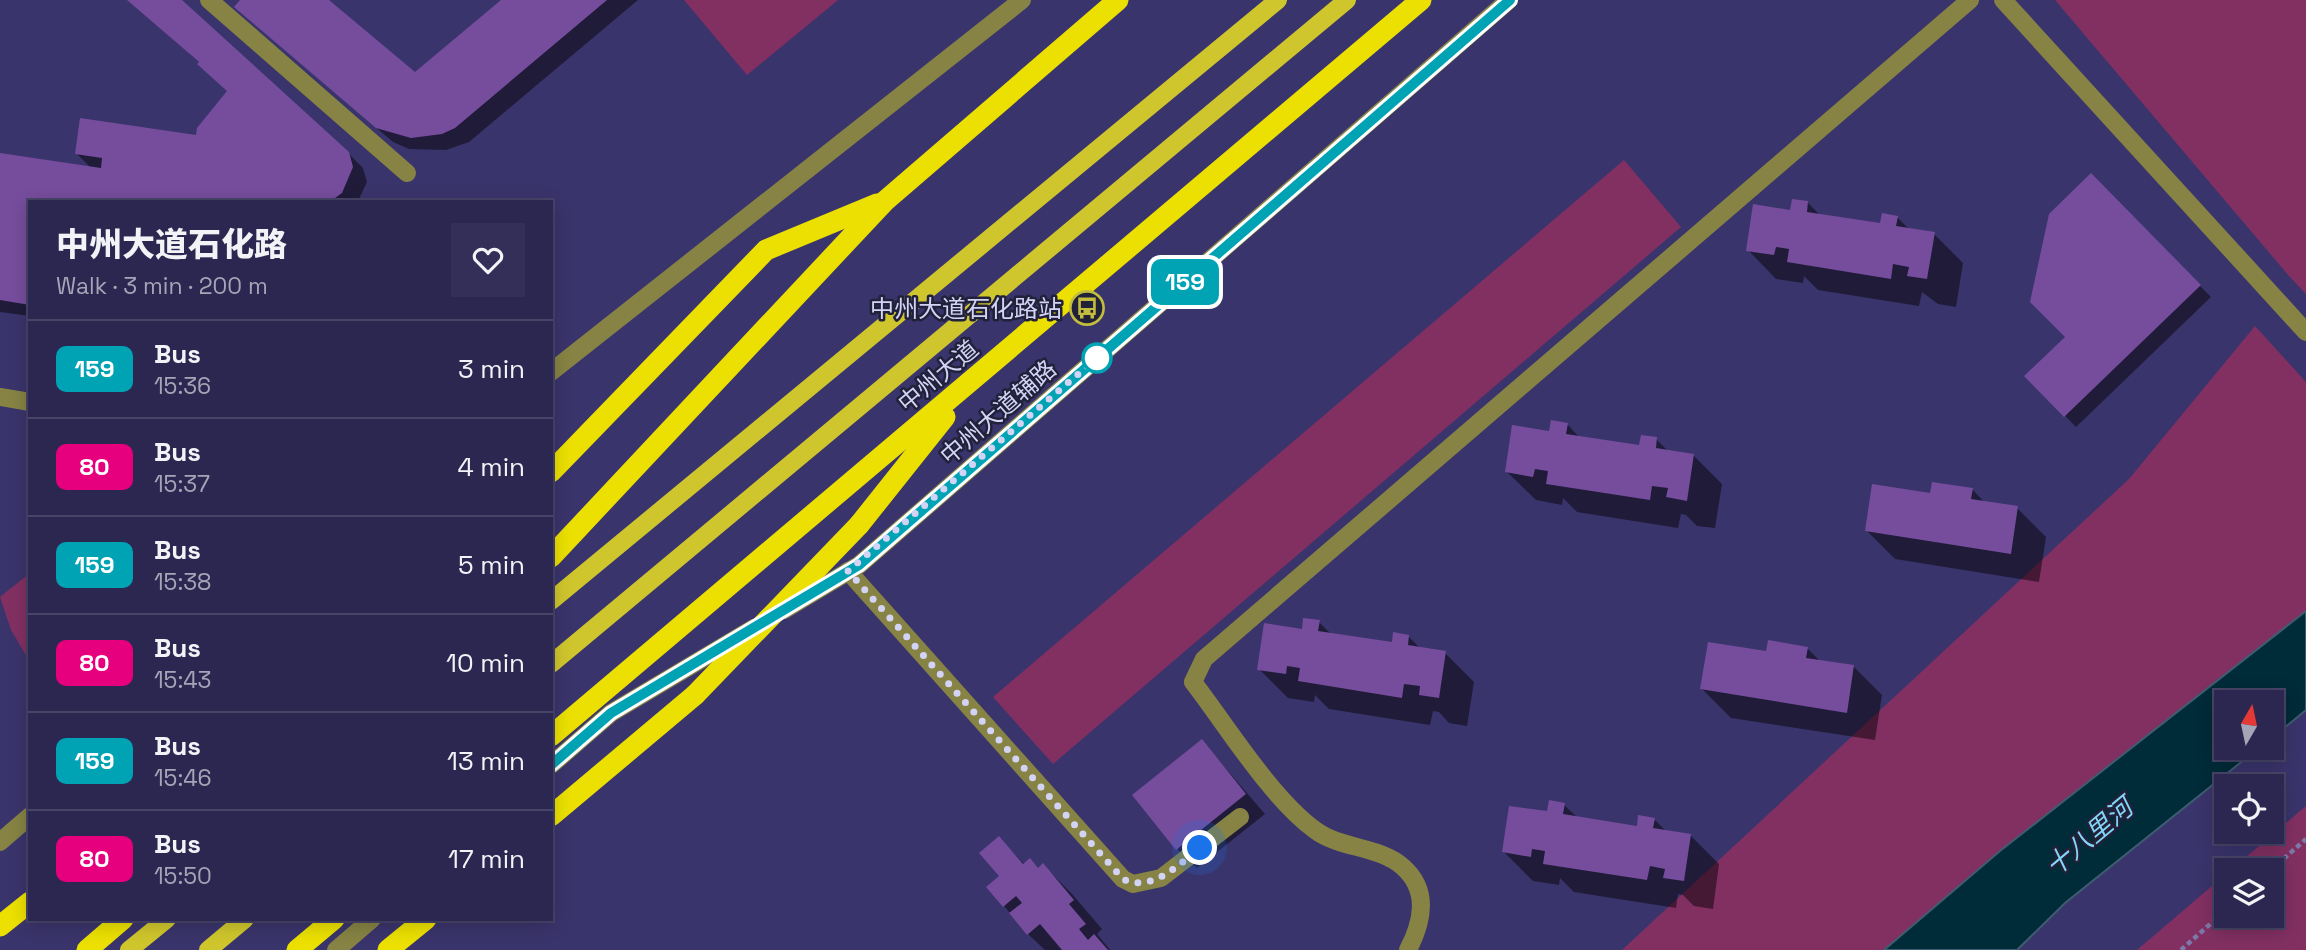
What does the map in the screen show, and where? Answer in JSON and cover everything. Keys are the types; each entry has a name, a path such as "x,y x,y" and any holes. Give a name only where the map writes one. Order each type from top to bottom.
{"highway":[{"path":"553,555 885,201 1118,0"},
{"name":"中州大道","path":"553,734 1421,0"},
{"path":"553,470 766,250 885,201"},
{"path":"553,814 695,695 859,525 976,379"},
{"path":"0,926 28,904"},
{"path":"87,950 121,921"},
{"path":"297,950 332,921"},
{"path":"388,950 424,921"}],"main road":[{"path":"553,599 1278,0"},
{"name":"中州大道","path":"553,662 1347,0"},
{"path":"129,950 165,921"},
{"path":"208,950 244,921"}],"street":[{"path":"209,0 407,173"},
{"path":"553,370 1022,0"},
{"name":"中州大道辅路","path":"553,763 611,713 848,571 1510,0"},
{"path":"1408,950 1420,925 1422,900 1404,867 1316,832 1276,791 1193,682 1204,659 1970,0"},
{"path":"2003,0 2306,332"},
{"path":"0,397 28,402"},
{"path":"848,571 1123,879 1133,884 1161,878 1240,817"},
{"path":"0,842 28,818"},
{"path":"336,950 370,921"}],"path":[{"path":"2284,859 2306,839"},
{"path":"2181,950 2214,921"}],"shaded area":[{"path":"684,0 838,0 747,75"},
{"path":"2055,0 2306,0 2306,294 2289,276"},
{"path":"1624,160 1681,227 1053,764 993,697"},
{"path":"2255,326 2306,382 2306,620 2220,690 2214,690 2214,695 1901,950 1622,950 2129,479"},
{"path":"28,575 28,659 11,630 0,597"},
{"path":"2306,806 2306,950 2137,950 2214,884 2214,928 2284,928 2284,858 2245,858 2261,844 2284,844 2284,825"}],"water":[{"name":"十八里河","path":"2306,611 2306,710 2284,728 2284,690 2214,690 2214,760 2244,760 2226,774 2214,774 2214,784 2065,903 2017,950 1884,950 2000,851"}],"building":[{"path":"127,0 182,0 349,152 353,167 342,193 332,200 28,200 28,305 0,300 0,153 101,168 102,158 75,154 80,118 196,135 197,128 227,91 197,64 199,62"},
{"path":"240,0 329,0 415,72 501,0 607,0 455,128 442,134 411,138 376,128 234,7"},
{"path":"2091,173 2201,285 2064,417 2024,376 2065,337 2030,302 2049,214"},
{"path":"1792,199 1808,201 1807,212 1880,223 1882,213 1898,216 1896,226 1935,232 1927,279 1907,276 1909,267 1893,264 1891,279 1787,262 1789,249 1776,247 1774,255 1746,251 1753,204 1790,210"},
{"path":"1551,420 1568,423 1566,434 1639,445 1641,435 1657,437 1656,448 1694,454 1687,501 1666,497 1668,488 1652,486 1650,500 1546,484 1548,471 1535,469 1533,477 1505,472 1512,425 1549,431"},
{"path":"1932,482 1973,488 1971,499 2018,506 2011,554 1865,531 1872,484 1930,493"},
{"path":"1303,618 1320,620 1318,631 1392,642 1393,632 1409,635 1408,645 1446,651 1439,698 1419,695 1420,686 1404,684 1402,698 1298,681 1300,668 1287,666 1286,674 1257,670 1264,623 1302,629"},
{"path":"1768,640 1808,647 1806,658 1854,665 1847,713 1700,689 1708,642 1766,651"},
{"path":"1202,739 1246,794 1176,850 1132,795"},
{"path":"1549,800 1565,803 1563,814 1637,826 1638,815 1655,818 1653,828 1691,834 1684,881 1663,878 1665,869 1650,866 1647,880 1543,864 1545,851 1532,849 1531,857 1502,852 1509,806 1547,811"},
{"path":"999,836 1023,864 1030,858 1038,868 1043,863 1074,900 1069,904 1086,924 1079,929 1088,940 1094,934 1108,950 1062,950 1040,924 1027,935 1009,913 1022,903 1016,896 1003,907 986,887 999,876 979,853"}],"bus line":[{"name":"159","path":"553,763 611,713 859,565 1510,0"}],"place":[{"name":"中州大道石化路站","path":"1087,308"}],"route":[{"path":"1097,358 859,565 848,571 1123,879 1133,884 1161,878 1200,848"}]}
